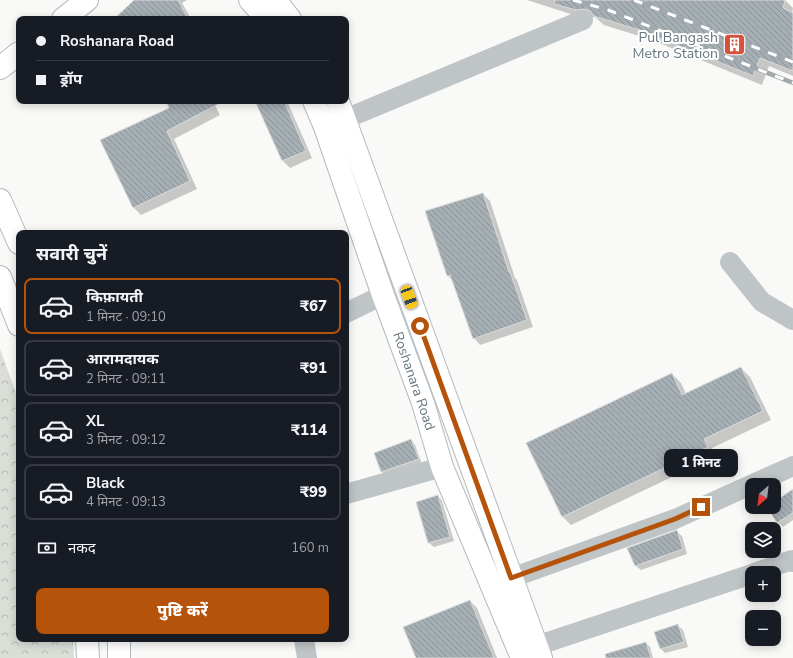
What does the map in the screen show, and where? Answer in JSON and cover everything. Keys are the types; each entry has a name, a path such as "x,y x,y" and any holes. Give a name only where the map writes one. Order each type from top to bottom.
{"street":[{"path":"67,16 87,0"},
{"path":"250,0 263,16"},
{"path":"275,0 288,16"},
{"path":"341,110 583,20"},
{"path":"0,68 16,55"},
{"name":"Roshanara Road","path":"315,104 328,135 422,403 442,467 530,653"},
{"name":"Roshanara Road","path":"341,110 511,578 530,653"},
{"path":"0,200 16,236"},
{"path":"730,262 762,302 793,320"},
{"path":"0,277 16,317"},
{"path":"349,312 383,295"},
{"path":"511,578 675,519 793,466"},
{"path":"349,493 442,467"},
{"path":"774,566 792,560 793,562"},
{"path":"530,653 745,576"},
{"path":"88,642 88,658"},
{"path":"119,642 119,658"},
{"path":"304,642 307,658"}],"green space":[{"path":"0,349 16,393 16,642 73,642 74,658 0,658"}],"building":[{"path":"134,0 178,0 186,16 117,16"},
{"name":"Pul Bangash Metro Station","path":"555,0 785,0 783,8 793,13 793,71 760,58 753,76 643,31 594,16 590,11 585,9 576,10 554,4"},
{"path":"167,104 218,104 167,131 190,181 133,208 100,140 169,108"},
{"path":"256,104 285,104 306,151 282,161"},
{"path":"483,193 509,272 527,320 473,339 450,275 447,276 425,211"},
{"path":"741,367 763,411 704,439 708,447 562,517 526,443 672,373 682,395"},
{"path":"411,439 419,459 381,472 374,453"},
{"path":"793,489 793,513 776,522 771,514 781,514 781,497"},
{"path":"438,495 450,537 428,543 416,502"},
{"path":"677,530 683,549 635,566 627,548"},
{"path":"470,600 494,658 416,658 403,627"},
{"path":"678,624 684,642 660,649 654,632"},
{"path":"646,642 651,658 606,658 605,654"}],"railway":[{"path":"573,0 608,10 793,83"},
{"path":"634,0 793,62"}],"place":[{"name":"Pul Bangash Metro Station","path":"734,45"}],"route":[{"path":"420,326 511,578 675,519 701,507"}]}
